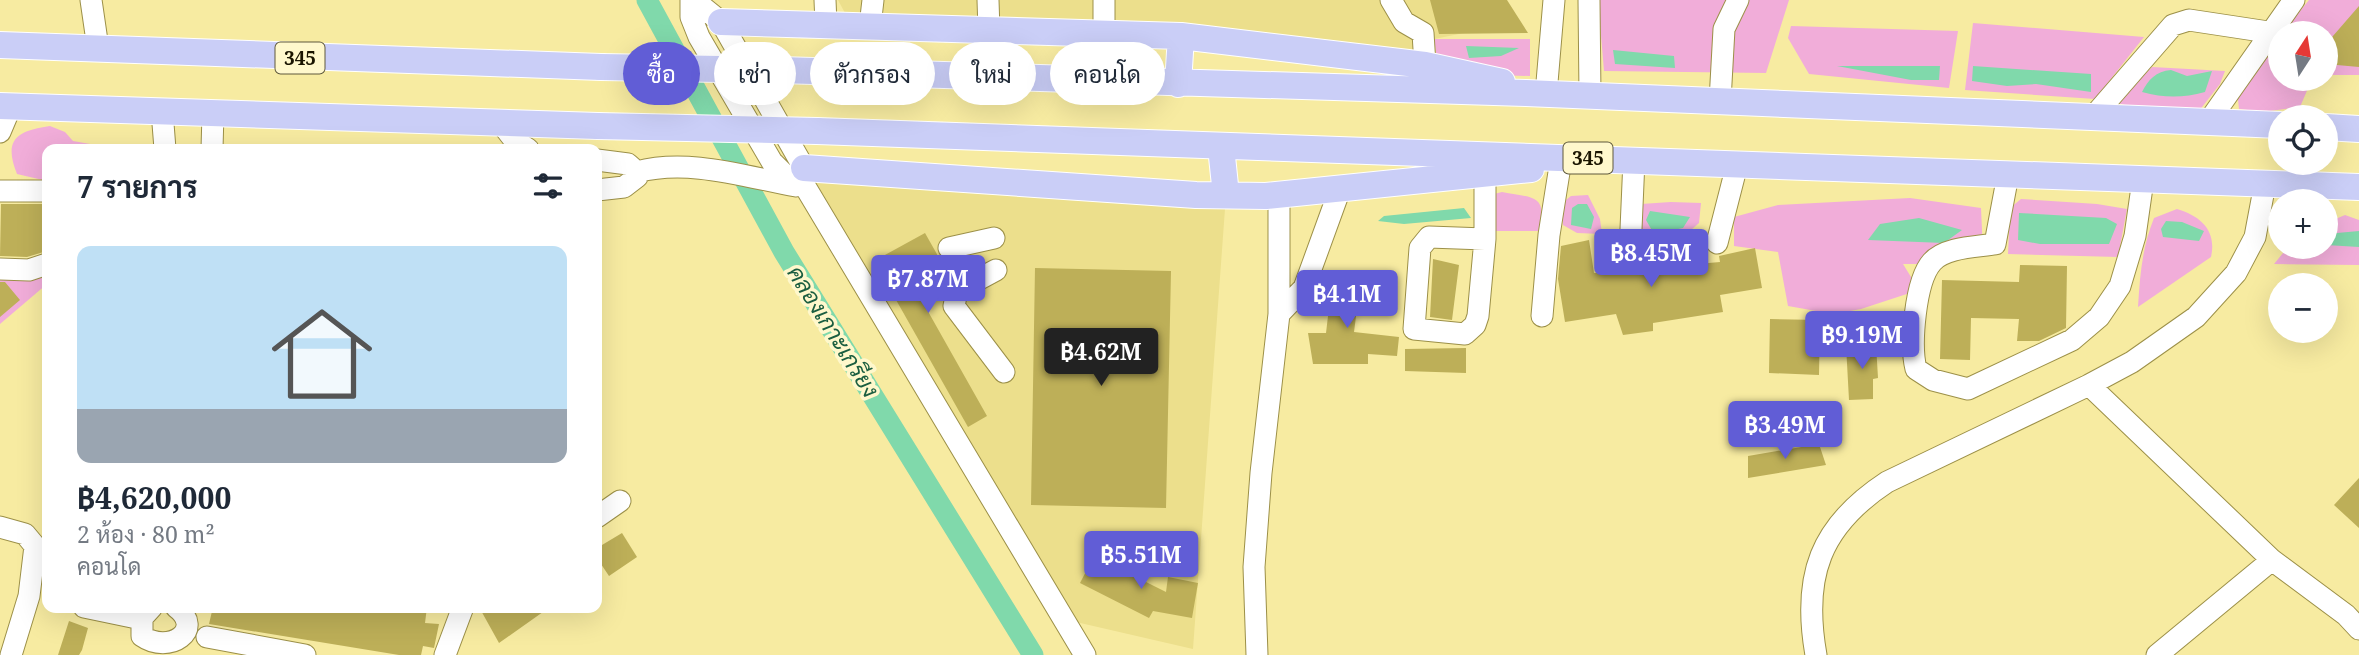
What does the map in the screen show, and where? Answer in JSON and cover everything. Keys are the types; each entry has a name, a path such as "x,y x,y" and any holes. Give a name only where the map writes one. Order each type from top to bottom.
{"main road":[{"path":"721,22 825,12 870,26 989,32 1181,36 1425,65 1496,79 1536,93"},
{"path":"1178,84 1181,36"},
{"name":"345","path":"0,45 317,59 780,70 1720,101 2100,108 2214,115 2268,123"},
{"name":"345","path":"6,106 817,131 1221,148 1633,160 2359,187"},
{"path":"2338,128 2359,129"},
{"path":"1221,148 1226,195"},
{"path":"804,180 1279,195 1560,166 1598,159"}],"street":[{"path":"91,0 98,48"},
{"path":"692,0 721,22 804,180 1085,655"},
{"path":"692,0 691,17 699,37 772,162 784,174 804,180"},
{"path":"870,26 873,0"},
{"path":"988,0 989,32"},
{"path":"1104,0 1104,33"},
{"path":"1391,0 1408,26 1423,33 1425,65"},
{"path":"1536,93 1554,0"},
{"path":"1560,0 1578,0"},
{"path":"1589,0 1590,95"},
{"path":"1720,101 1724,29 1738,0"},
{"path":"2277,21 2294,0"},
{"path":"2100,108 2147,51 2173,25 2189,20 2268,33 2214,115"},
{"path":"0,132 6,106"},
{"path":"162,111 165,144"},
{"path":"212,144 213,113"},
{"path":"501,123 520,144"},
{"path":"1630,252 1633,160"},
{"path":"602,161 628,164 637,172"},
{"path":"1717,243 1737,165"},
{"path":"1542,316 1549,235 1560,166"},
{"path":"637,172 662,167 695,168 761,180 804,180"},
{"path":"602,189 624,187 637,177 637,172"},
{"path":"1485,174 1485,239 1478,316 1471,330 1465,334 1414,329 1420,248 1423,241 1429,237 1485,239"},
{"path":"2008,175 1996,244 1952,252 1933,260 1924,276 1919,290 1912,355 1916,369 1933,380 1968,389 2072,340 2099,317 2120,286 2130,258 2143,180"},
{"path":"1816,655 1811,599 1817,559 1833,528 1855,505 1887,482 2089,385 2132,362 2196,317 2236,273 2255,237 2265,184"},
{"path":"1279,314 1304,288 1340,189"},
{"path":"0,191 42,191"},
{"path":"1257,655 1254,567 1261,473 1279,314 1279,195"},
{"path":"949,247 994,238"},
{"path":"0,269 29,270 42,266"},
{"path":"996,270 957,291 954,306 1004,372"},
{"path":"2089,385 2272,559 2346,615 2359,629"},
{"path":"602,514 620,501"},
{"path":"0,527 25,534 35,546 38,598 8,652"},
{"path":"2157,655 2272,559"},
{"path":"113,613 132,617"},
{"path":"147,613 142,618 140,646 167,653 182,642 186,634 188,626 182,613"},
{"path":"446,655 461,613"},
{"path":"208,636 304,655"}],"shaded area":[{"path":"838,0 1462,0 1479,30 1434,39 1438,67 1165,48 1165,42 1081,42 852,26"},
{"path":"1598,0 1789,0 1766,73 1604,71"},
{"path":"2309,0 2359,0 2359,75 2338,75 2338,21 2292,21"},
{"path":"1973,23 2144,37 2095,99 1965,90"},
{"path":"1791,26 1958,31 1949,88 1809,74 1788,38"},
{"path":"1434,39 1530,39 1530,76 1492,75 1437,59"},
{"path":"1466,46 1519,48 1501,56 1469,58"},
{"path":"1613,50 1674,56 1675,68 1615,64"},
{"path":"2268,50 2268,91 2307,91 2301,105 2268,105 2268,111 2263,112 2239,109 2237,90"},
{"path":"1837,66 1940,66 1939,80 1911,80"},
{"path":"1973,66 2091,74 2091,92 2036,84 2007,86 1972,81"},
{"path":"2152,67 2225,71 2220,84 2199,111 2140,109 2117,103"},
{"path":"2171,70 2187,76 2212,71 2205,92 2174,96 2142,92 2153,77"},
{"path":"50,126 65,132 73,141 90,144 42,144 42,180 17,174 13,162 12,152 16,139 29,131"},
{"path":"804,168 1226,195 1193,649 1063,619"},
{"path":"1502,192 1529,197 1539,204 1541,219 1538,231 1487,231 1494,194"},
{"path":"1588,195 1600,219 1602,234 1577,233 1563,225 1562,203 1571,196"},
{"path":"1910,198 1981,208 1983,252 1932,264 1903,264 1919,290 1861,309 1833,314 1788,306 1778,252 1734,246 1734,217 1778,205"},
{"path":"2021,199 2097,204 2127,209 2118,257 2008,254 2010,208"},
{"path":"1701,203 1699,223 1682,238 1649,244 1635,224 1641,204"},
{"path":"1578,204 1587,204 1594,217 1591,229 1571,225 1572,208"},
{"path":"1464,208 1471,218 1404,224 1378,221 1384,216"},
{"path":"2177,209 2200,220 2205,226 2212,240 2211,257 2138,307 2144,251 2154,218"},
{"path":"1650,211 1690,217 1683,228 1654,234 1646,220"},
{"path":"2019,213 2106,218 2117,224 2109,244 2040,244 2018,240"},
{"path":"2345,215 2359,220 2359,265 2274,264 2278,259 2338,259 2338,218"},
{"path":"1919,218 1962,230 1944,243 1868,240 1880,224"},
{"path":"2166,221 2182,222 2204,231 2199,241 2163,237 2161,229"},
{"path":"2359,231 2359,247 2338,246 2338,233"},
{"path":"42,276 42,288 0,324 0,279"}],"building":[{"path":"1430,0 1507,0 1528,33 1439,34"},
{"path":"2359,6 2359,67 2338,65 2338,30"},
{"path":"1,204 42,204 42,252 27,257 0,256"},
{"path":"925,233 951,279 921,299 987,416 968,427 874,261"},
{"path":"1589,240 1594,273 1720,262 1719,256 1755,248 1762,288 1720,295 1723,312 1653,323 1653,331 1623,335 1616,314 1565,322 1558,279 1561,246"},
{"path":"1433,259 1459,265 1452,320 1430,317"},
{"path":"2020,265 2067,266 2066,328 2039,341 2017,341 2019,319 1971,318 1970,360 1940,359 1942,280 2019,282"},
{"path":"1035,268 1171,271 1166,508 1031,505"},
{"path":"1333,274 1361,277 1354,332 1399,337 1397,356 1368,354 1368,364 1313,364 1308,333 1326,333"},
{"path":"0,282 5,282 20,300 0,317"},
{"path":"1770,319 1820,320 1819,375 1769,373"},
{"path":"1876,344 1878,378 1873,379 1873,399 1849,400 1846,345"},
{"path":"1466,348 1466,373 1405,371 1405,349"},
{"path":"1819,444 1826,465 1748,478 1748,456"},
{"path":"2359,478 2359,528 2334,505"},
{"path":"622,533 637,557 609,576 602,566 602,545"},
{"path":"1094,556 1166,592 1168,577 1198,583 1192,618 1153,611 1149,618 1080,583"},
{"path":"212,613 426,613 425,623 439,624 434,648 423,646 421,655 399,655 209,624"},
{"path":"482,613 542,613 499,643"},
{"path":"69,621 88,628 82,650 79,655 58,655"}],"waterway":[{"name":"คลองเกาะเกรียง","path":"647,0 784,252 1033,655"}]}
